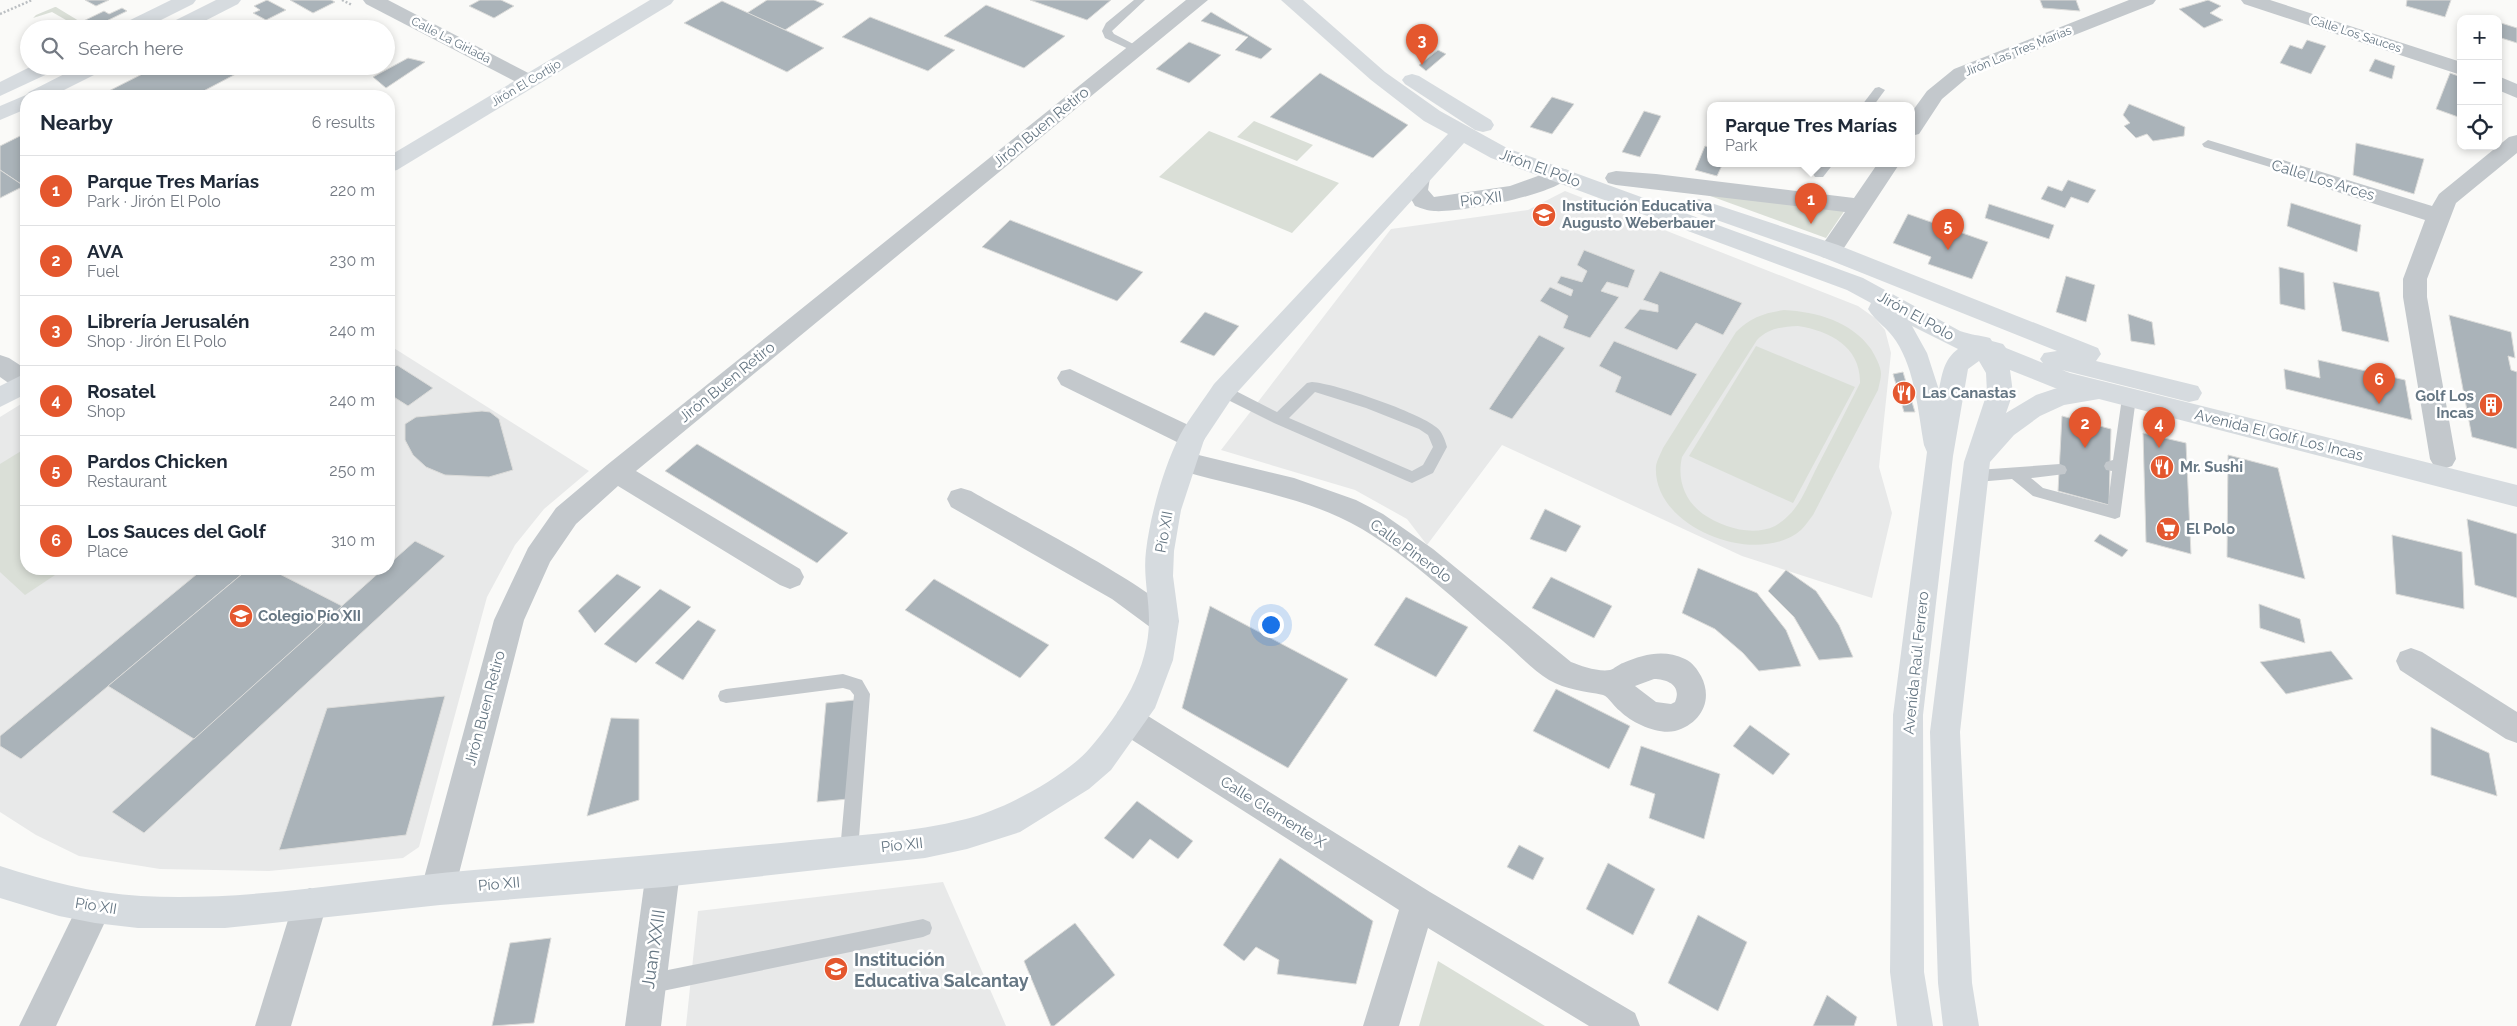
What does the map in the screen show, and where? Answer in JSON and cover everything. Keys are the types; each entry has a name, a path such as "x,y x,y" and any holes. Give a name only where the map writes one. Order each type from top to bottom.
{"main road":[{"path":"145,20 186,0"},
{"path":"191,20 231,0"},
{"name":"Jirón El Cortijo","path":"395,161 664,0"},
{"name":"Jirón El Polo","path":"1291,0 1378,76 1460,134 1498,154 1855,284 1951,337 1985,350"},
{"name":"Jirón El Polo","path":"1318,0 1380,57 1428,91 1491,130 1616,178 1830,251 1888,274"},
{"path":"0,90 31,75"},
{"path":"48,90 79,75"},
{"path":"0,114 20,104"},
{"name":"Pío XII","path":"0,882 43,896 95,907 159,913 202,914 438,889 663,871 925,843 967,834 1009,820 1078,778 1100,760 1129,721 1147,692 1158,660 1164,621 1159,576 1160,552 1167,510 1187,449 1223,391 1460,134"},
{"path":"1751,245 1856,293 1888,315 1906,334 1921,369 1940,456"},
{"path":"1888,274 1958,318 1969,328 1985,350 1998,373 2000,393 1977,469 1945,732 1955,983 1961,1026"},
{"path":"1888,274 2041,334 2166,387"},
{"name":"Avenida El Golf Los Incas","path":"1985,350 2064,381 2517,496"},
{"name":"Avenida Raúl Ferrero","path":"1915,1026 1907,972 1908,715 1940,456 1956,368 1965,356 1973,352 1985,350 2017,351 2166,387"},
{"path":"0,398 20,386"},
{"name":"Avenida El Golf Los Incas","path":"2166,387 2517,478"},
{"path":"1977,469 1997,436 2029,410 2046,400 2067,394 2116,395"}],"street":[{"name":"Calle La Girlada","path":"372,0 529,81"},
{"name":"Jirón Buen Retiro","path":"438,889 509,620 538,556 566,516 616,472 1198,0"},
{"name":"Jirón Las Tres Marías","path":"1915,123 1934,95 1961,73 2146,0"},
{"name":"Calle Los Sauces","path":"2251,0 2457,68"},
{"path":"2502,84 2517,92"},
{"path":"2443,459 2415,297 2415,279 2438,216 2447,199 2517,142"},
{"path":"1830,251 1858,206 1886,167"},
{"name":"Calle Los Arces","path":"2283,167 2438,216"},
{"name":"Pío XII","path":"1419,178 1417,190 1423,201 1434,204 1506,196 1535,188 1560,175"},
{"path":"1616,178 1656,181 1858,206"},
{"path":"0,364 20,378"},
{"name":"Calle Pinerolo","path":"1070,378 1187,449 1346,508 1373,522 1424,557 1560,671 1580,679 1615,684"},
{"path":"616,472 790,577"},
{"path":"961,499 1122,591 1164,621"},
{"path":"2411,661 2517,729"},
{"name":"Calle Clemente X","path":"1129,721 1418,903 1622,1026"},
{"name":"Juan XXIII","path":"642,1026 663,871"},
{"path":"1381,1026 1418,903"},
{"path":"273,1026 310,904"},
{"path":"37,1026 95,907"}],"lane":[{"path":"1137,50 1109,36 1107,31 1110,26 1140,0"},
{"path":"1870,102 1879,90"},
{"name":"Calle Los Arces","path":"2208,144 2283,167"},
{"path":"1820,174 1825,167"},
{"path":"1223,391 1279,419 1412,477 1428,469 1440,447 1430,429 1318,385 1312,387 1279,419"},
{"path":"2016,473 2038,492 2115,513 2116,395"},
{"path":"1977,469 2016,473 2060,470"},
{"path":"726,696 843,681 856,685 862,694 849,850"},
{"path":"648,984 923,928"}],"path":[{"path":"0,14 32,0"}],"shaded area":[{"path":"56,7 77,20 66,20 52,12 33,18"},
{"path":"1254,121 1313,145 1297,161 1237,137"},
{"path":"1209,131 1339,183 1292,233 1159,177"},
{"path":"1691,189 1845,210 1826,238"},
{"path":"1565,191 1858,306 1875,318 1885,330 1891,353 1879,467 1892,513 1872,598 1742,556 1502,445 1427,545 1407,519 1355,490 1221,450 1391,229 1528,210"},
{"path":"1784,310 1821,316 1854,331 1871,349 1878,361 1881,374 1878,390 1813,515 1801,530 1782,541 1759,545 1735,543 1710,536 1689,524 1671,508 1659,488 1656,466 1663,448 1736,332 1753,319 1764,314","holes":["1798,326 1810,328 1832,337 1849,350 1859,370 1860,383 1803,495 1788,516 1775,526 1757,531 1737,529 1719,523 1703,514 1687,496 1681,481 1682,457 1757,340 1766,333 1781,328"]},
{"path":"1756,346 1855,387 1793,503 1689,456"},
{"name":"Colegio Pío XII","path":"395,349 589,471 544,509 515,545 487,597 419,847 403,858 269,871 160,869 79,856 36,835 0,812 0,417 20,405 20,575 395,575"},
{"path":"20,452 20,575 55,575 25,595 0,572 0,464"},
{"name":"Institución Educativa Salcantay","path":"943,882 1006,1026 686,1026 698,911"},
{"path":"1438,961 1545,1026 1419,1026"}],"building":[{"path":"85,0 109,0 96,6"},
{"path":"267,0 286,10 266,20 253,13 260,10 254,6"},
{"path":"290,0 331,0 335,2 313,13"},
{"path":"480,0 501,0 514,6 494,18 469,6"},
{"path":"767,0 814,0 824,4 785,30 747,13"},
{"path":"1030,0 1111,0 1087,20"},
{"path":"2040,0 2076,0 2080,11 2043,8"},
{"path":"2208,0 2221,6 2210,13 2223,20 2204,28 2179,9"},
{"path":"2407,0 2451,0 2445,17 2406,6"},
{"path":"722,1 824,48 787,72 684,23"},
{"path":"986,5 1065,36 1024,68 944,36"},
{"path":"122,8 127,11 108,20 86,20 104,11 109,14"},
{"path":"1211,12 1272,49 1261,59 1235,50 1248,37 1201,21"},
{"path":"870,17 955,50 928,71 842,37"},
{"path":"2502,23 2517,28 2517,43 2502,38"},
{"path":"2307,40 2326,46 2311,74 2280,63 2290,45 2302,49"},
{"path":"1189,42 1221,55 1189,83 1156,69"},
{"path":"1438,50 1446,54 1426,71 1419,65"},
{"path":"408,58 425,62 386,88 373,77 377,75 395,75 395,65"},
{"path":"2375,59 2395,66 2392,79 2369,71"},
{"path":"1320,73 1408,125 1373,158 1270,117"},
{"path":"2450,73 2457,76 2457,117 2436,109"},
{"path":"140,75 234,75 205,90 111,90"},
{"path":"1552,97 1574,104 1552,134 1530,127"},
{"path":"2129,104 2185,127 2184,136 2153,141 2147,134 2136,138 2124,126 2130,123 2123,115"},
{"path":"1644,111 1661,116 1640,157 1622,152"},
{"path":"20,136 20,183 0,170 0,146"},
{"path":"2356,143 2424,159 2414,194 2353,175"},
{"path":"1705,146 1707,147 1707,167 1721,167 1717,176 1695,170"},
{"path":"0,170 20,183 20,188 0,198"},
{"path":"2068,180 2096,190 2088,203 2071,197 2065,208 2041,199 2048,186 2062,191"},
{"path":"2291,203 2361,225 2357,252 2287,226"},
{"path":"1989,204 2054,225 2049,239 1985,218"},
{"path":"1908,214 1988,242 1972,279 1928,264 1931,257 1893,243"},
{"path":"1010,220 1143,272 1117,301 982,247"},
{"path":"1584,250 1635,270 1628,288 1607,282 1601,291 1619,297 1590,338 1563,328 1568,316 1540,301 1550,287 1571,296 1573,290 1557,283 1561,276 1582,282 1587,271 1577,265"},
{"path":"2279,267 2304,273 2305,310 2280,304"},
{"path":"1660,271 1742,303 1723,335 1696,323 1677,350 1624,328 1640,309 1658,312 1658,305 1643,300"},
{"path":"2066,276 2095,285 2086,322 2056,312"},
{"path":"2333,282 2379,292 2389,342 2342,331"},
{"path":"1205,312 1239,326 1214,356 1180,342"},
{"path":"2128,314 2152,322 2155,345 2131,341"},
{"name":"Golf Los Incas","path":"2449,315 2511,332 2515,358 2508,356 2511,370 2517,372 2517,449 2472,437"},
{"path":"1539,335 1565,348 1512,419 1489,409"},
{"path":"1614,341 1697,374 1671,416 1615,392 1621,377 1599,366"},
{"path":"2318,360 2405,380 2412,420 2286,389 2284,369 2320,378"},
{"path":"397,365 433,388 408,406 395,398 395,366"},
{"name":"Las Canastas","path":"1903,372 1915,412 1904,412 1893,374"},
{"path":"482,411 490,412 499,419 513,470 489,477 445,475 426,467 413,455 405,440 405,424 416,417"},
{"path":"2062,416 2111,429 2109,505 2058,491"},
{"path":"2143,433 2186,443 2191,554 2146,542"},
{"path":"697,444 848,533 817,563 665,471"},
{"path":"2228,455 2278,468 2305,579 2227,557"},
{"path":"1545,509 1581,526 1566,552 1530,539"},
{"path":"2467,519 2517,534 2517,598 2475,585"},
{"path":"2100,534 2128,550 2122,557 2094,541"},
{"path":"2392,535 2462,552 2464,609 2396,594"},
{"path":"415,541 445,556 144,833 112,812 376,575 395,575 395,559"},
{"path":"1698,568 1757,593 1786,630 1801,666 1759,671 1743,653 1715,629 1682,613"},
{"path":"1786,570 1816,591 1839,625 1853,657 1819,660 1794,617 1768,591"},
{"path":"617,574 641,587 595,633 578,611"},
{"path":"196,575 241,575 21,759 0,746 0,736"},
{"path":"241,575 282,575 342,606 194,739 108,686"},
{"path":"1551,577 1612,606 1594,638 1532,608"},
{"path":"934,579 1049,645 1020,678 905,610"},
{"path":"660,589 691,607 636,663 604,644"},
{"path":"1406,597 1468,627 1436,677 1374,645"},
{"path":"2259,604 2300,619 2305,643 2260,628"},
{"path":"1210,606 1348,679 1288,768 1182,708"},
{"path":"698,620 716,630 683,680 655,663"},
{"path":"2331,651 2353,679 2286,694 2260,662"},
{"path":"1556,689 1630,726 1609,769 1533,731"},
{"path":"445,696 406,835 279,850 327,708"},
{"path":"855,700 848,799 817,802 826,703"},
{"path":"611,718 639,719 639,800 587,816"},
{"path":"1750,725 1790,754 1773,775 1733,746"},
{"path":"2431,727 2489,753 2497,796 2431,775"},
{"path":"1641,746 1720,774 1704,839 1649,818 1655,794 1630,785"},
{"path":"1137,801 1193,841 1178,859 1150,839 1133,859 1104,838"},
{"path":"1519,845 1544,858 1533,880 1507,867"},
{"path":"1280,858 1373,921 1356,984 1277,974 1279,960 1256,947 1244,961 1223,945"},
{"path":"1608,863 1655,889 1633,935 1586,909"},
{"path":"1698,915 1747,942 1718,1011 1668,983"},
{"path":"1075,923 1115,975 1054,1026 1051,1026 1024,961"},
{"path":"551,938 534,1023 492,1026 510,943"},
{"path":"1827,995 1857,1017 1854,1026 1813,1026"}],"place":[{"name":"Librería Jerusalén","path":"1422,65"},
{"name":"Institución Educativa Augusto Weberbauer","path":"1544,215"},
{"name":"Parque Tres Marías","path":"1811,224"},
{"name":"Pardos Chicken","path":"1948,250"},
{"name":"Las Canastas","path":"1904,393"},
{"name":"Los Sauces del Golf","path":"2379,404"},
{"name":"Golf Los Incas","path":"2491,405"},
{"name":"AVA","path":"2085,448"},
{"name":"Rosatel","path":"2159,448"},
{"name":"Mr. Sushi","path":"2162,467"},
{"name":"El Polo","path":"2168,529"},
{"name":"Colegio Pío XII","path":"241,616"},
{"name":"Institución Educativa Salcantay","path":"836,969"}]}
